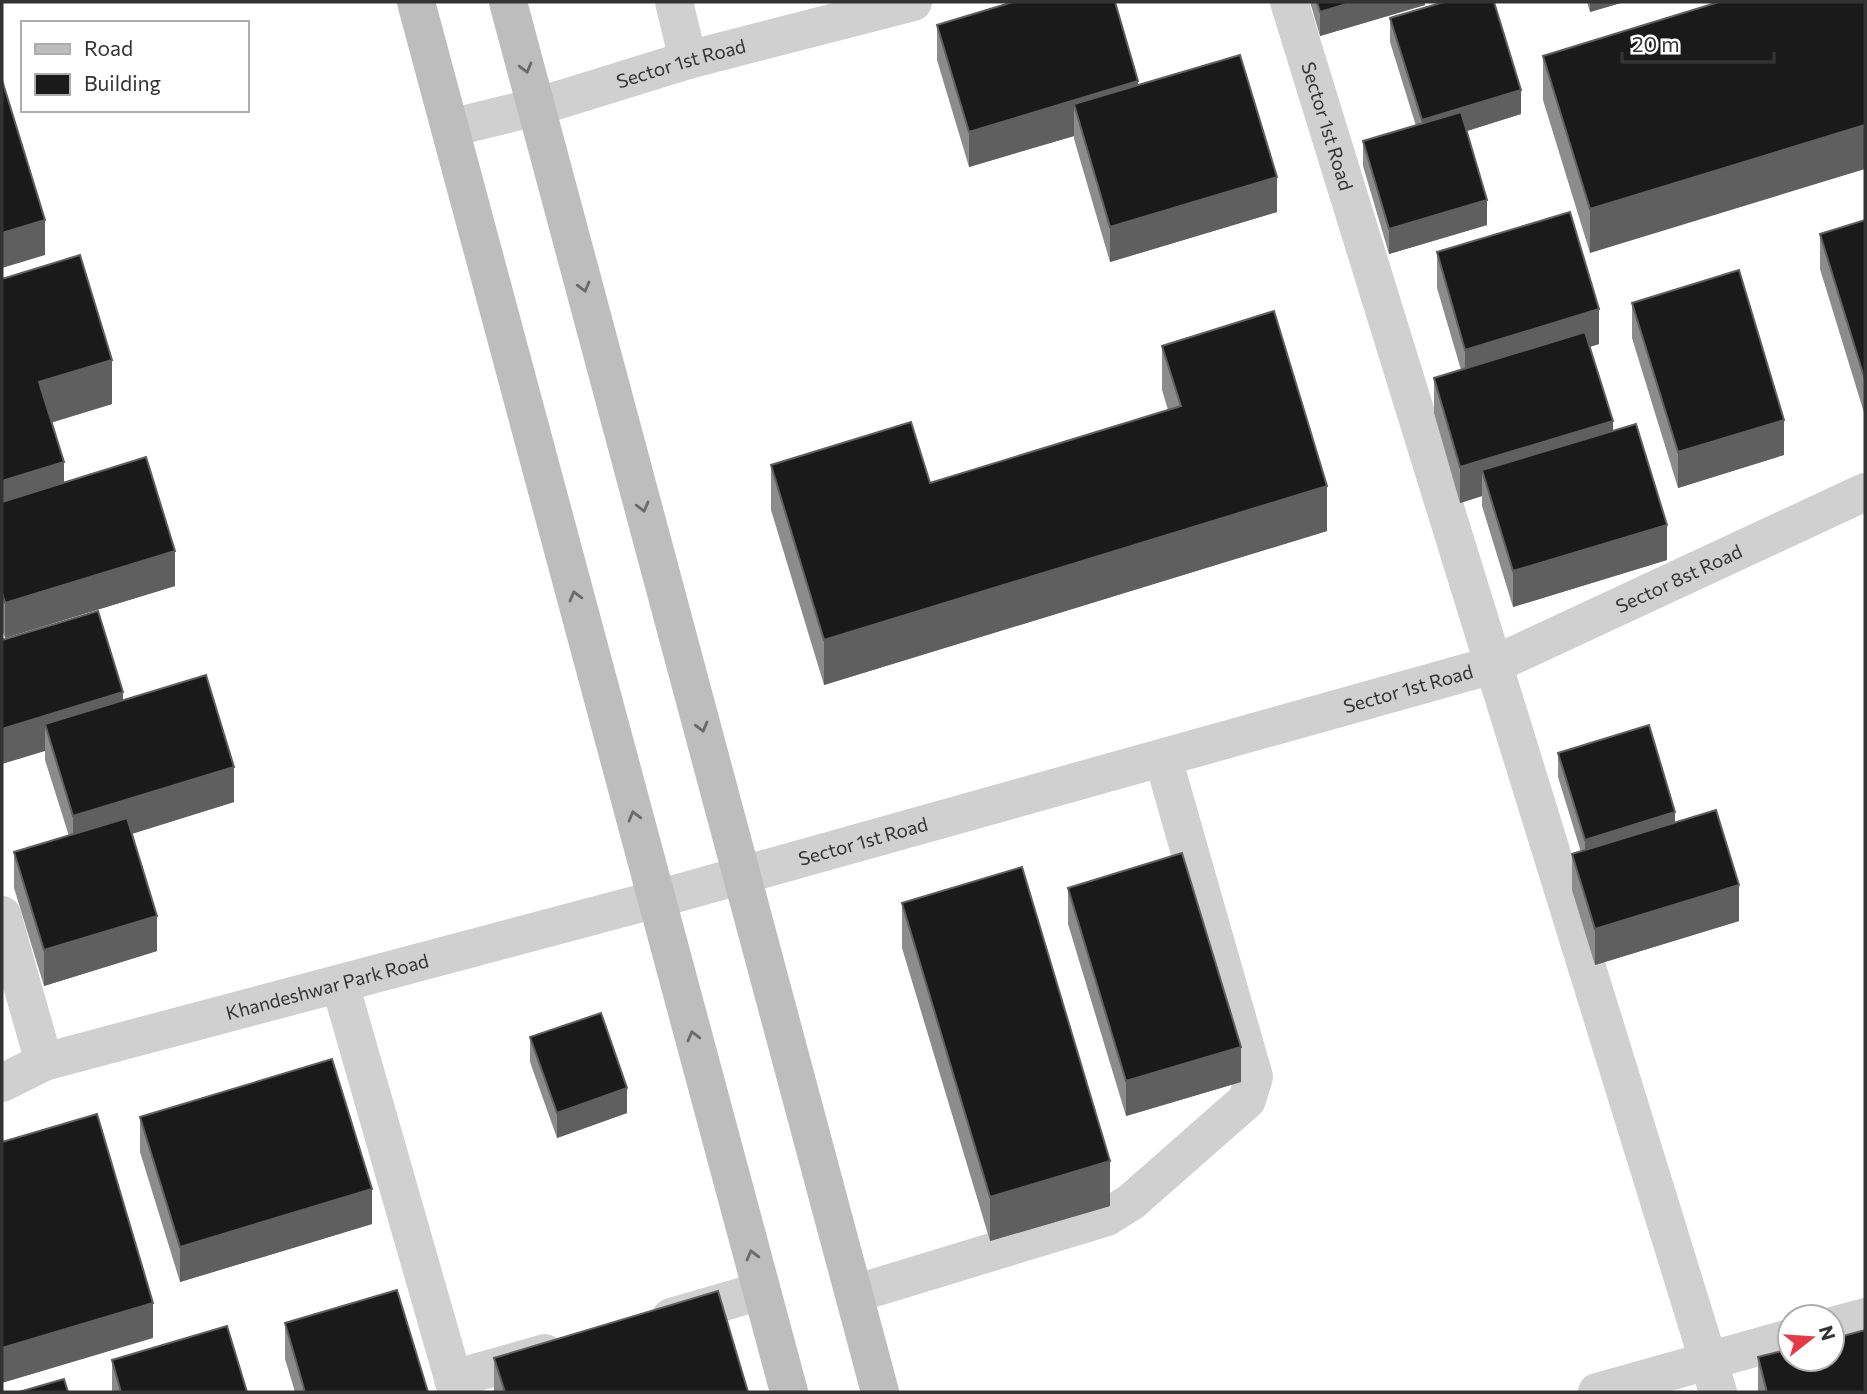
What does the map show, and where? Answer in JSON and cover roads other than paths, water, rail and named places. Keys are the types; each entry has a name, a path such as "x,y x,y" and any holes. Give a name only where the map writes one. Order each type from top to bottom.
{"main road":[{"path":"416,2 789,1392"},
{"path":"508,2 880,1392"}],"street":[{"path":"674,2 688,60"},
{"name":"Sector 1st Road","path":"450,128 536,107 688,60 913,2"},
{"name":"Sector 1st Road","path":"657,899 1493,665 1290,2"},
{"name":"Sector 8st Road","path":"1493,665 1865,492"},
{"path":"1493,665 1713,1376"},
{"path":"854,1294 1107,1217 1131,1202 1247,1100 1254,1077 1163,758"},
{"name":"Khandeshwar Park Road","path":"2,1083 44,1062 657,899"},
{"path":"2,915 44,1062"},
{"path":"340,984 455,1386 574,1345"},
{"path":"641,1326 761,1291"},
{"path":"1846,1322 1865,1317"},
{"path":"1597,1392 1713,1376 1776,1345"}]}
